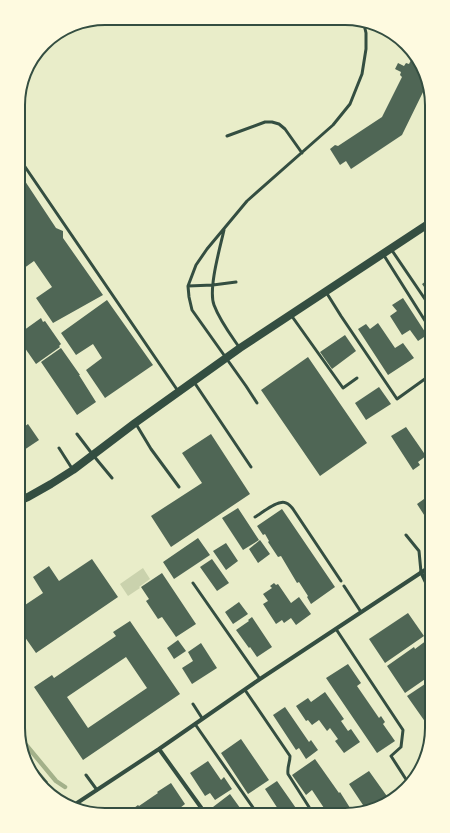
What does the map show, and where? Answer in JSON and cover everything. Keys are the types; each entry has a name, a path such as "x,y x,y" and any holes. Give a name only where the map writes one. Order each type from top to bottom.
{"main road":[{"path":"25,498 73,470 135,423 240,348 425,226"}],"street":[{"path":"77,803 425,570"},
{"path":"421,572 425,580"},
{"path":"159,748 201,808"}],"lane":[{"path":"257,403 192,310 188,286 196,265 207,249 247,200 333,125 350,104 362,74 366,49 365,28"},
{"path":"227,136 265,122 272,122 279,124 285,129 302,153"},
{"path":"25,167 179,392"},
{"path":"224,228 213,285 213,304 223,324 240,348"},
{"path":"391,249 425,299"},
{"path":"383,254 425,321"},
{"path":"188,286 236,282"},
{"path":"326,292 397,399 425,379"},
{"path":"291,315 343,388 357,378"},
{"path":"194,382 251,467"},
{"path":"135,423 151,449 179,487"},
{"path":"77,434 112,478"},
{"path":"59,448 73,470"},
{"path":"255,517 274,505 282,502 288,503 341,581"},
{"path":"406,534 419,551 421,572"},
{"path":"193,583 260,679"},
{"path":"344,586 361,612"},
{"path":"336,629 402,730 401,748 391,756 406,780"},
{"path":"245,690 290,756 290,761 287,768 288,774 308,808"},
{"path":"193,704 202,718"},
{"path":"195,724 253,808"},
{"path":"86,775 97,790"}],"green space":[{"path":"143,568 150,579 128,596 120,584"}],"building":[{"path":"411,60 421,79 423,91 402,135 351,169 346,161 340,165 330,149 335,145 338,146 382,117 402,77 400,75 401,72 395,69 398,63 404,66 406,63 409,64"},
{"path":"25,181 56,228 63,231 63,238 103,295 53,323 36,298 52,287 34,261 25,267"},
{"path":"403,298 425,332 425,336 418,341 410,330 402,335 390,316 397,311 392,305"},
{"path":"107,300 153,365 105,398 86,370 102,358 93,344 76,355 61,333"},
{"path":"41,318 43,322 45,321 61,344 59,346 60,347 36,364 25,348 25,329"},
{"path":"378,323 395,348 403,343 414,358 388,375 358,329 366,324 370,329"},
{"path":"345,335 356,351 332,369 320,352"},
{"path":"61,348 80,375 96,402 77,415 41,362"},
{"path":"308,357 367,443 320,476 261,390"},
{"path":"379,387 391,404 366,420 355,403"},
{"path":"28,424 39,440 25,449 25,426"},
{"path":"406,427 425,455 425,457 418,462 420,465 413,470 391,436"},
{"path":"211,434 250,494 171,547 151,516 202,483 182,453"},
{"path":"424,499 425,500 425,516 417,504"},
{"path":"238,508 259,540 243,550 222,518"},
{"path":"282,509 335,587 311,604 307,597 308,596 299,582 297,583 281,556 278,557 268,542 269,541 265,534 263,535 257,526"},
{"path":"198,538 210,555 174,579 163,562"},
{"path":"260,540 270,554 258,563 249,549"},
{"path":"226,543 238,561 226,570 213,551"},
{"path":"92,559 118,597 36,653 25,637 25,605 43,593 33,577 49,566 59,581"},
{"path":"212,559 229,583 217,591 200,567"},
{"path":"162,573 196,624 176,637 162,617 158,619 146,601 149,599 141,587"},
{"path":"274,583 276,585 278,584 291,603 299,597 311,614 296,625 291,618 284,623 282,620 276,624 263,604 268,601 263,594 272,588 270,586"},
{"path":"239,602 248,614 233,624 225,612"},
{"path":"408,613 424,636 385,663 369,639"},
{"path":"252,617 272,647 257,657 236,630 249,621 248,620"},
{"path":"130,621 180,694 83,760 34,687 52,675 54,678 116,636 113,632","holes":["126,657 147,688 88,728 67,697"]},
{"path":"178,640 186,651 174,659 167,648"},
{"path":"425,642 425,679 405,693 387,666 414,647 415,649"},
{"path":"201,643 217,668 192,684 182,668 193,661 188,652"},
{"path":"348,664 361,683 357,686 379,718 381,716 385,722 383,724 395,741 377,753 326,678"},
{"path":"425,684 425,722 407,696"},
{"path":"325,692 344,719 341,721 348,731 351,729 360,742 344,753 335,741 338,739 330,728 327,731 319,720 312,725 308,720 306,721 296,706 308,698 311,702"},
{"path":"285,707 309,742 311,740 318,750 306,759 299,748 296,750 273,715"},
{"path":"241,739 269,780 248,794 221,753"},
{"path":"315,759 350,808 324,808 312,790 306,795 292,775"},
{"path":"208,761 221,780 224,777 232,789 215,800 210,793 205,796 190,773"},
{"path":"35,766 48,782 45,781"},
{"path":"369,771 387,796 371,804 363,806 349,784"},
{"path":"277,781 296,808 277,808 265,789"},
{"path":"171,783 185,804 180,808 134,808 158,793 157,792"},
{"path":"230,794 240,808 214,808"}],"waterway":[{"path":"28,747 56,781 65,787"}]}
